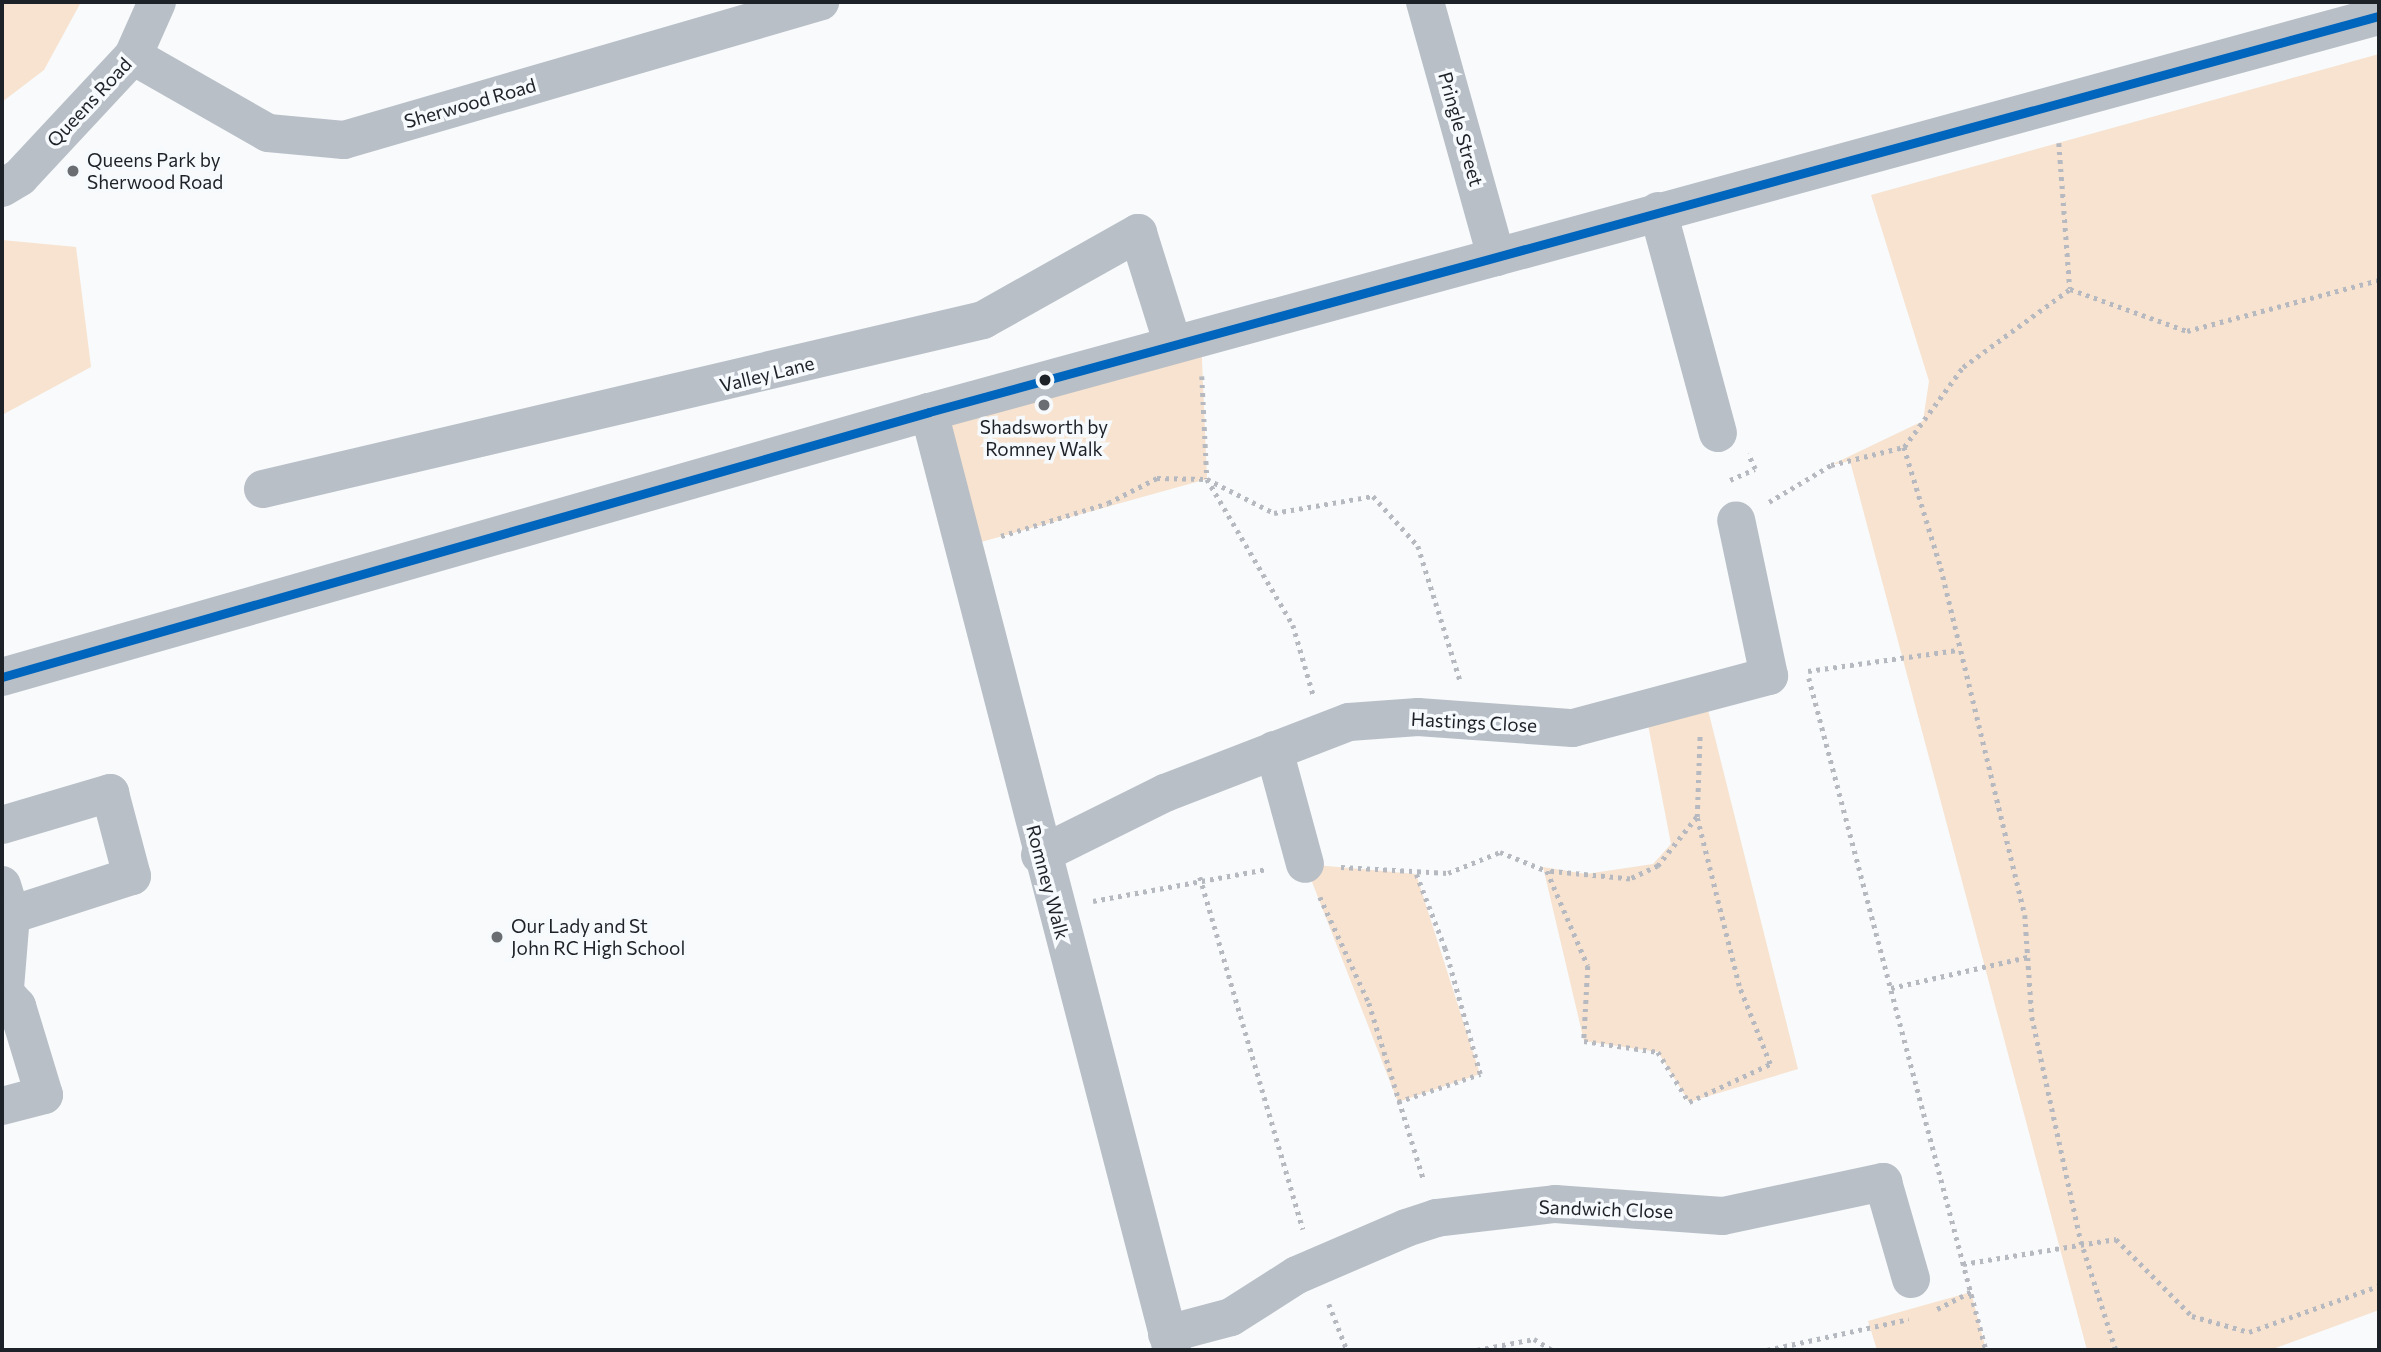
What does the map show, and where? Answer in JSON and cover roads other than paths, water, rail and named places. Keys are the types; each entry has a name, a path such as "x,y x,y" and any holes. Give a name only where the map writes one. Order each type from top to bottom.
{"street":[{"name":"Queens Road","path":"2,188 20,177 133,55 157,2"},
{"name":"Sherwood Road","path":"133,55 268,133 344,140 708,17 820,2"},
{"name":"Pringle Street","path":"1425,2 1496,257"},
{"path":"2,677 929,412 2055,102 2379,16"},
{"path":"1658,211 1718,433"},
{"name":"Valley Lane","path":"263,489 983,320 1138,233 1187,341"},
{"name":"Romney Walk","path":"929,412 1040,855 1170,1342"},
{"name":"Hastings Close","path":"1040,855 1165,793 1349,722 1473,721 1573,728 1769,676 1747,509"},
{"path":"1274,750 1305,864"},
{"path":"2,825 110,793 132,876 6,900 4,989 44,1095 2,1106"},
{"name":"Sandwich Close","path":"1170,1342 1231,1317 1315,1266 1436,1218 1555,1204 1723,1216 1883,1182 1911,1279"}],"place":[{"name":"Queens Park by Sherwood Road","path":"73,171"},
{"name":"Shadsworth by Romney Walk","path":"1044,405"},
{"name":"Our Lady and St John RC High School","path":"497,937"}]}
